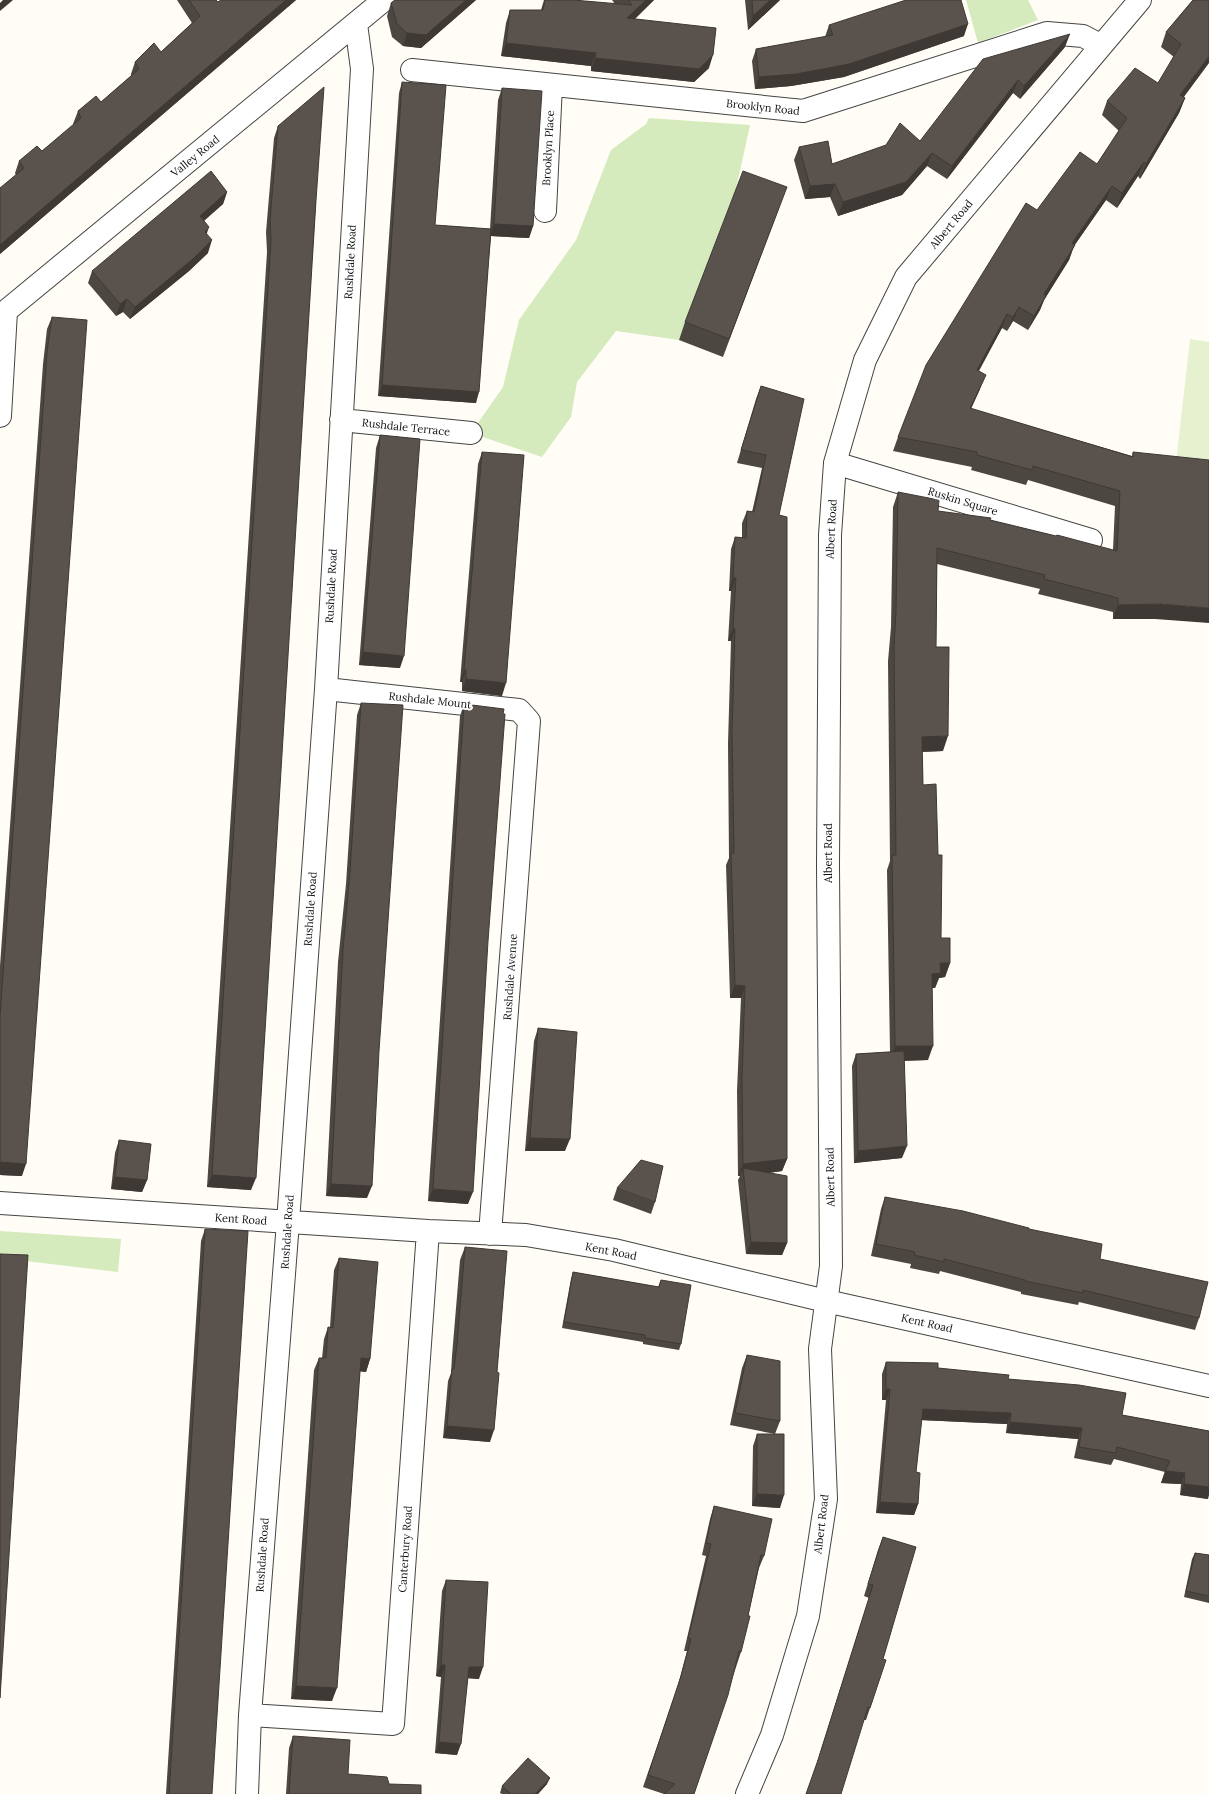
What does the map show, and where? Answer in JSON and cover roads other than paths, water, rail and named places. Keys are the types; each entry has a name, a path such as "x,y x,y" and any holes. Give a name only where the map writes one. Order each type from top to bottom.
{"street":[{"name":"Valley Road","path":"3,311 384,0"},
{"name":"Albert Road","path":"747,1794 772,1735 809,1608 826,1499 820,1349 831,1266 828,866 830,542 835,463 864,360 906,276 1100,45 1140,0"},
{"name":"Rushdale Road","path":"247,1794 250,1714 288,1222 326,688 362,69 356,24"},
{"name":"Brooklyn Road","path":"412,70 803,111 1047,33 1083,36 1100,45"},
{"name":"Brooklyn Place","path":"545,211 551,84"},
{"path":"0,416 3,311"},
{"name":"Rushdale Terrace","path":"341,420 471,433"},
{"name":"Ruskin Square","path":"835,463 1091,540"},
{"name":"Rushdale Mount","path":"326,688 519,710 529,720"},
{"name":"Rushdale Avenue","path":"490,1234 529,720"},
{"name":"Kent Road","path":"0,1203 526,1236 614,1250 826,1301 1209,1386"},
{"name":"Canterbury Road","path":"250,1714 393,1724 428,1231"}]}
